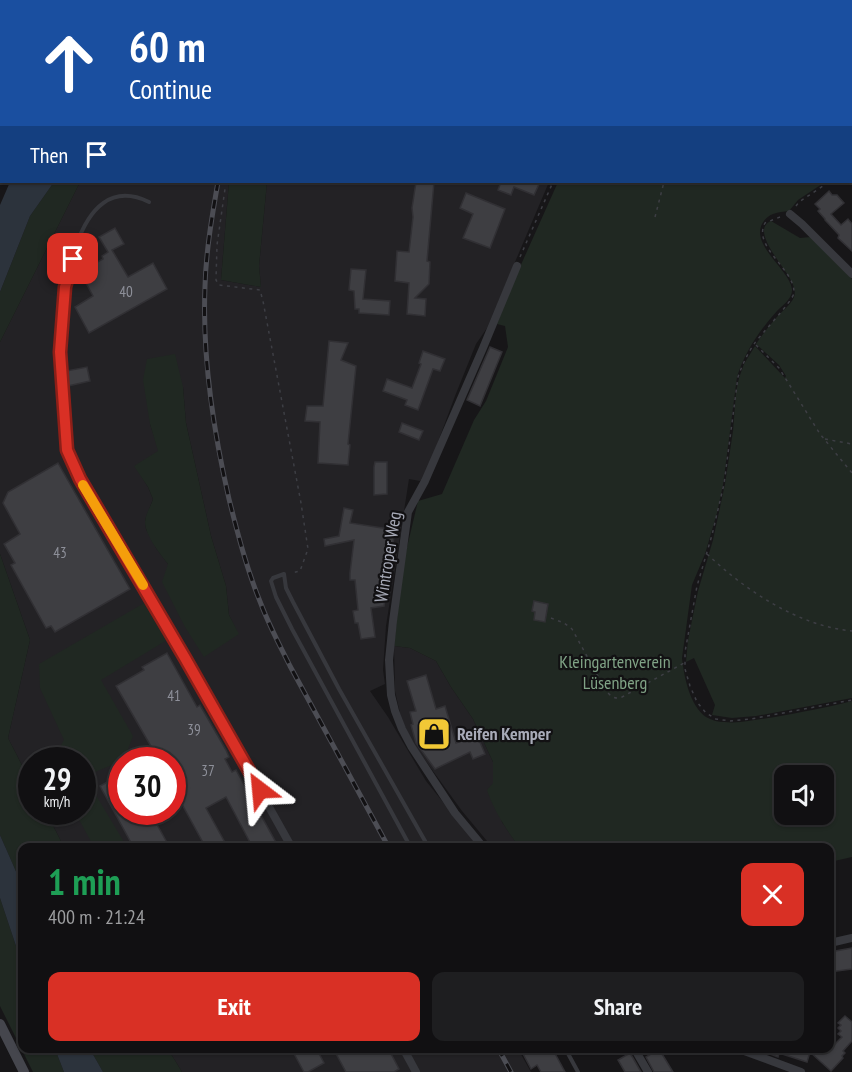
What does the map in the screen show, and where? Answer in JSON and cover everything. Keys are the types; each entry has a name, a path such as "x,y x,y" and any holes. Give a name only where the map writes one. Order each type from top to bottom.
{"main road":[{"path":"0,1024 24,1072"}],"street":[{"path":"790,214 852,274"},
{"name":"Wintroper Weg","path":"480,843 455,813 402,729 391,696 389,660 408,512 425,481 517,266"},
{"path":"218,714 289,843"},
{"path":"834,942 852,938"},
{"path":"406,1053 416,1072"},
{"path":"637,1053 648,1072"},
{"path":"750,1053 801,1072"}],"lane":[{"path":"149,202 129,196 107,200 92,213 79,238 65,287 60,340 67,450 80,479 218,714"},
{"path":"408,843 276,597 271,581 273,578 284,574 286,588 308,631 426,843"},
{"path":"568,1053 578,1072"}],"path":[{"path":"226,183 217,245 216,280 219,285 260,290 270,334 308,549 300,571 284,574"},
{"path":"517,266 553,183"},
{"path":"655,217 664,183"},
{"path":"799,202 828,183"},
{"path":"790,214 767,221 762,233 768,247 791,282 794,292 754,344 738,377 724,484 695,597 684,663 697,702 702,709 716,719 730,721 751,719 852,700"},
{"path":"754,344 779,368 824,439 852,473"},
{"path":"824,439 852,444"},
{"path":"706,554 742,585 772,603 819,624 852,631"},
{"path":"551,618 572,629 605,689 612,697 622,697 684,663"}],"shaded area":[{"path":"10,183 53,183 30,216 0,292 0,205"},
{"path":"80,183 229,183 221,280 261,287 259,266 267,183 549,183 487,328 476,344 425,477 420,481 409,479 386,626 383,670 385,684 370,691 426,781 476,843 62,843 53,825 96,825 96,747 18,747 18,758 8,738 30,640 0,554 0,342","holes":["183,387 186,423 211,536 226,586 229,615 238,634 168,564 146,529 145,520 153,499 135,466 159,451 150,424"]},
{"path":"394,646 410,648 436,661 473,719 493,762 493,783 502,822 516,843 489,843 462,811 409,738 395,691"},
{"path":"0,835 18,876 18,952 0,898"},
{"path":"57,1053 92,1053 103,1072 64,1072"},
{"path":"170,1053 520,1053 531,1072 182,1072"}],"green space":[{"path":"53,183 80,183 0,342 0,292 30,216"},
{"path":"229,183 267,183 259,266 261,287 221,280"},
{"name":"Kleingartenverein Lüsenberg","path":"558,183 824,183 798,200 789,211 770,215 762,224 760,232 762,241 789,281 792,292 753,342 737,377 723,485 705,554 692,585 682,658 686,682 692,699 700,712 715,721 750,721 852,701 852,857 834,861 834,843 516,843 501,820 487,790 493,783 493,762 473,719 436,661 410,648 394,646 403,564 418,501 442,494 474,420 486,401 508,347 505,326 497,324"},
{"path":"771,221 800,238 811,237 852,279 852,698 756,716 732,718 712,715 715,705 694,658 686,662 698,591 713,540 725,484 739,378 755,346 785,378 786,376 779,365 756,344 773,321 791,303 795,294 791,281 767,243 764,234 765,226"},
{"path":"175,354 183,387 186,423 211,536 226,586 229,615 239,634 204,657 185,627 162,582 168,564 150,538 145,522 153,499 134,466 158,451 150,424 143,380 147,359"},
{"path":"0,554 30,640 8,738 18,758 18,825 53,825 62,843 18,843 18,876 0,835"},
{"path":"146,602 167,640 101,680 133,736 129,747 108,747 108,767 96,772 96,747 60,747 64,740 40,688 39,664"},
{"path":"96,795 108,815 108,825 114,825 125,843 92,843 82,825 96,825"},
{"path":"0,898 18,952 18,1042 0,1006"},
{"path":"24,1053 57,1053 64,1072 33,1072"},
{"path":"92,1053 170,1053 182,1072 103,1072"}],"building":[{"path":"416,183 434,183 427,261 430,262 429,284 415,298 426,299 425,316 407,314 409,283 395,281 397,251 409,252"},
{"path":"501,183 540,183 534,195 514,187 511,195 498,190"},
{"path":"829,191 832,195 837,195 844,203 831,214 841,225 848,219 852,224 852,251 838,238 839,235 818,211 820,209 815,204"},
{"path":"466,193 505,209 490,248 463,238 473,214 460,208"},
{"path":"115,228 124,244 112,250 128,277 153,263 167,289 89,333 75,307 93,296 80,272 103,259 102,256 108,252 99,237"},
{"path":"351,269 366,270 363,299 390,301 389,315 359,313 359,309 355,309 354,291 349,290"},
{"path":"329,341 348,343 341,360 356,366 348,465 318,463 320,422 305,421 307,406 323,406"},
{"path":"490,347 502,352 480,406 467,400"},
{"path":"423,351 445,359 440,371 433,369 418,410 405,405 407,400 383,391 387,379 412,388"},
{"path":"87,367 90,381 68,386 66,371"},
{"path":"402,423 423,431 419,440 399,432"},
{"path":"375,462 387,462 387,494 374,495"},
{"path":"58,463 130,589 55,632 51,626 46,628 11,565 15,563 4,544 20,534 3,503 8,492"},
{"path":"344,508 353,510 350,523 395,530 384,606 371,608 375,637 361,639 358,623 355,623 353,611 358,610 355,580 350,580 354,540 325,546 324,539 339,536"},
{"path":"534,601 548,604 545,622 534,620 535,612 532,611"},
{"path":"167,653 197,707 200,705 226,750 229,757 225,759 232,772 236,770 276,843 250,843 226,797 206,808 225,843 203,843 186,812 186,747 151,747 116,686 144,670 142,667"},
{"path":"426,675 436,709 445,706 456,743 477,735 485,754 473,759 470,752 435,769 416,743 411,725 413,724 410,712 416,711 407,681"},
{"path":"108,782 108,801 100,786"},
{"path":"121,825 157,825 167,843 131,843"},
{"path":"852,948 852,969 834,971 834,951"},
{"path":"845,1016 852,1022 852,1041 843,1051 845,1053 843,1058 831,1071 811,1053 834,1053 834,1045 842,1037 838,1034 841,1031 838,1028 841,1025 838,1023"},
{"path":"294,1053 319,1053 324,1063 304,1072"},
{"path":"336,1053 391,1053 399,1069 394,1072 346,1072"},
{"path":"523,1053 555,1053 565,1072 541,1072 537,1065 531,1069"},
{"path":"630,1053 641,1072 625,1072 618,1060"},
{"path":"652,1053 661,1053 673,1072 654,1072 646,1057"},
{"path":"768,1053 779,1053 778,1057"},
{"path":"779,1053 810,1053 807,1062"}],"railway":[{"path":"218,183 207,260 205,340 214,420 232,512 251,578 271,628 386,843"},
{"path":"501,1053 511,1072"}],"slow traffic":[{"path":"83,485 143,585"}],"place":[{"name":"Reifen Kemper","path":"434,734"}],"route":[{"path":"73,259 65,287 60,340 67,450 80,479 260,790"}]}
